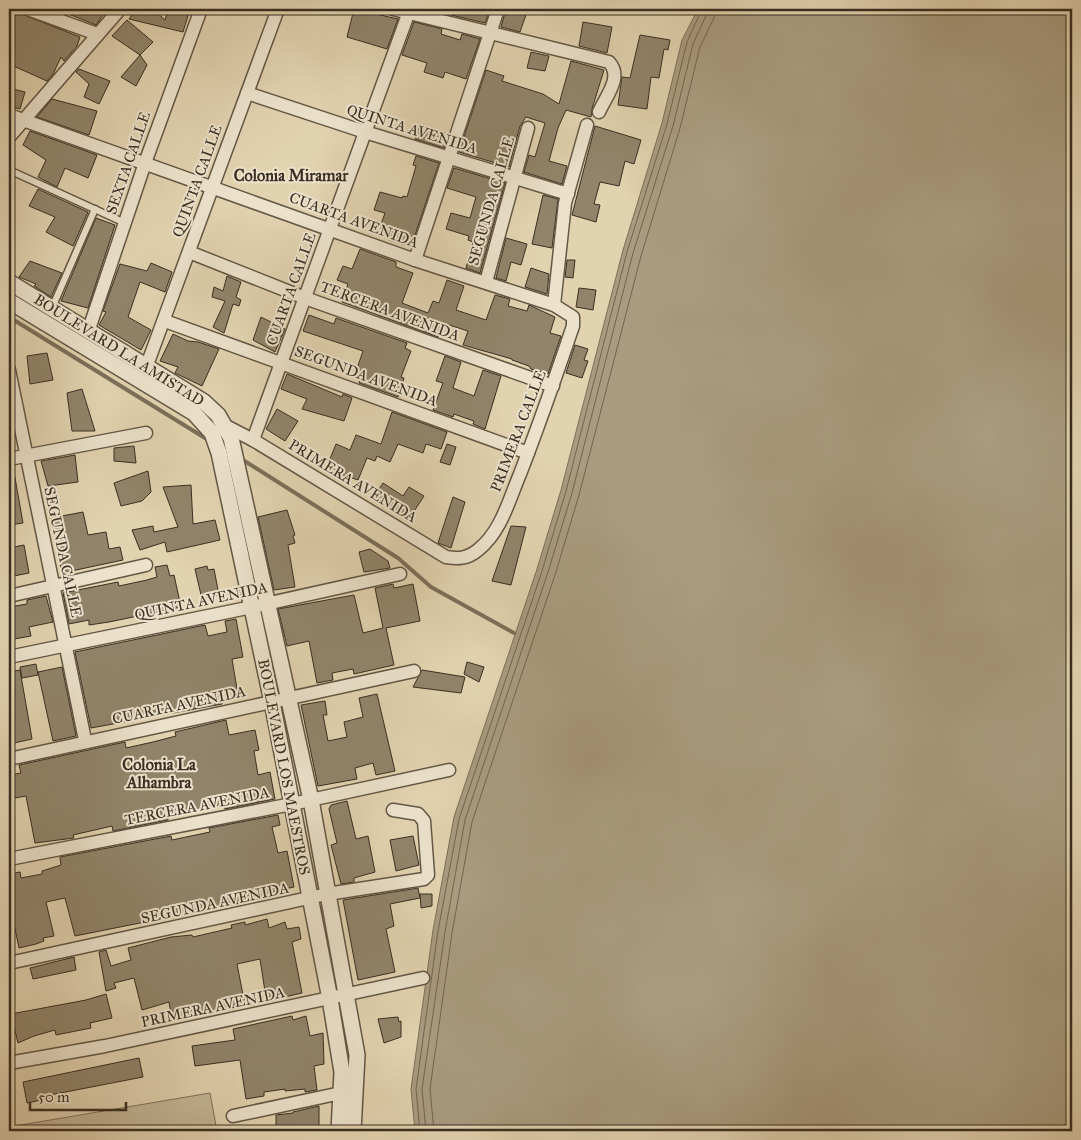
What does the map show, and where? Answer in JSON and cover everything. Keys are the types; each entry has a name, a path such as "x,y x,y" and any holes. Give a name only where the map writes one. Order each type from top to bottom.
{"street":[{"path":"28,9 47,12 98,34"},
{"path":"9,137 120,9"},
{"name":"SEXTA CALLE","path":"89,330 145,162 200,9"},
{"name":"QUINTA CALLE","path":"147,365 278,9"},
{"path":"394,9 410,11 609,62 615,69 616,76 599,112"},
{"path":"415,260 498,9"},
{"name":"CUARTA CALLE","path":"253,440 410,11"},
{"name":"QUINTA AVENIDA","path":"247,93 365,132 568,194"},
{"name":"CUARTA AVENIDA","path":"9,115 330,228 415,260 554,305 573,317"},
{"path":"554,305 568,194 588,125"},
{"name":"SEGUNDA CALLE","path":"486,282 528,128"},
{"name":"TERCERA AVENIDA","path":"189,252 305,298 553,386"},
{"name":"BOULEVARD LA AMISTAD","path":"9,282 147,365 204,402 218,429"},
{"name":"BOULEVARD LA AMISTAD","path":"9,301 194,413"},
{"name":"PRIMERA CALLE","path":"479,550 497,528 502,517 553,386 573,326 573,317"},
{"name":"SEGUNDA AVENIDA","path":"164,321 528,452"},
{"name":"SEGUNDA CALLE","path":"9,370 85,740"},
{"name":"BOULEVARD LOS MAESTROS","path":"194,413 231,438 289,698 311,800 357,1055 353,1131"},
{"name":"BOULEVARD LOS MAESTROS","path":"218,429 219,454 272,702 330,999 342,1072 339,1131"},
{"name":"PRIMERA AVENIDA","path":"218,429 253,440 446,557 458,559 479,550"},
{"path":"9,459 146,433"},
{"path":"9,596 146,565"},
{"name":"QUINTA AVENIDA","path":"9,657 268,604 400,574"},
{"name":"CUARTA AVENIDA","path":"9,759 85,740 414,671"},
{"name":"TERCERA AVENIDA","path":"9,859 292,804 449,770"},
{"name":"SEGUNDA AVENIDA","path":"9,963 328,894 424,879 428,875 424,822 418,814 393,810"},
{"name":"PRIMERA AVENIDA","path":"10,1059 114,1044 423,978"},
{"path":"233,1116 341,1093"}],"lane":[{"path":"9,170 124,223"},
{"path":"52,308 95,209"}],"shaded area":[{"path":"210,1093 217,1131 9,1131 9,1127"}],"water":[{"path":"698,9 1072,9 1072,1131 415,1131 411,1089 433,930 454,817 537,569 561,490 623,250 662,123 682,40"}],"building":[{"path":"9,9 80,37 77,46 64,61 61,57 53,74 47,81 9,64"},
{"path":"56,9 107,9 96,25"},
{"path":"136,9 153,9 165,20 167,13 170,14 171,9 190,9 183,32 129,19"},
{"path":"354,9 398,19 387,49 347,37"},
{"path":"426,9 490,9 485,23"},
{"path":"506,9 528,9 520,32 501,27"},
{"path":"127,20 153,42 140,55 112,36"},
{"path":"414,22 442,29 441,34 460,40 462,34 480,39 466,79 445,72 443,78 424,72 427,63 402,55"},
{"path":"583,22 612,27 607,53 579,46"},
{"path":"640,35 670,40 668,50 664,49 659,78 651,77 647,109 618,105 622,77 630,78"},
{"path":"531,52 549,56 545,71 527,68"},
{"path":"140,55 147,65 136,86 121,77"},
{"path":"571,61 604,70 591,117 566,110 558,128 549,161 567,166 562,184 524,172 529,155 535,157 545,123 526,117 520,126 509,167 459,152 486,70 504,76 502,81 543,94 559,104"},
{"path":"79,69 110,81 99,104 84,97 89,84 76,72"},
{"path":"9,88 25,92 20,109 9,106"},
{"path":"52,99 97,111 89,135 37,117"},
{"path":"420,125 448,134 444,148 415,139"},
{"path":"595,126 641,140 634,164 625,161 619,186 600,182 594,204 600,205 596,222 572,215"},
{"path":"30,131 97,155 88,178 65,168 57,187 38,177 46,160 23,145"},
{"path":"416,156 439,163 411,247 389,240 392,231 380,227 385,213 374,210 380,192 402,198 403,196 407,197 416,166 413,165"},
{"path":"454,168 505,183 480,273 466,268 473,242 468,240 469,236 446,229 451,213 470,218 476,197 447,188"},
{"path":"38,189 88,212 73,246 46,232 55,217 29,206"},
{"path":"543,195 558,199 552,248 532,244"},
{"path":"96,218 115,225 88,308 61,301"},
{"path":"506,238 527,244 521,265 511,262 506,281 496,278"},
{"path":"360,249 396,262 396,267 413,273 402,303 428,313 433,301 439,303 447,280 464,286 456,310 486,320 495,295 510,299 508,306 527,311 529,305 555,317 550,333 561,336 548,374 531,369 529,366 512,359 463,345 468,331 443,323 438,337 342,302 348,284 337,280 343,266 352,269"},
{"path":"567,260 575,260 573,278 565,277"},
{"path":"30,261 62,273 51,297 34,286 36,284 19,277"},
{"path":"151,263 172,272 165,292 140,282 128,317 151,330 141,350 99,325 106,312 103,311 120,264 147,271"},
{"path":"531,268 549,274 547,294 525,287"},
{"path":"227,276 241,282 236,297 241,300 239,306 233,304 224,333 213,327 225,301 212,297 214,287 223,291"},
{"path":"579,288 596,290 593,310 576,307"},
{"path":"309,315 334,324 336,318 407,343 405,348 411,351 401,377 404,378 398,397 359,383 360,379 354,377 363,351 303,331"},
{"path":"261,317 285,329 275,352 253,340"},
{"path":"173,334 188,341 198,342 219,349 202,386 175,373 178,367 160,361"},
{"path":"575,345 588,349 584,360 588,361 582,378 566,373"},
{"path":"47,353 53,380 30,384 27,356"},
{"path":"445,356 461,362 453,388 474,396 483,370 501,376 485,429 473,424 474,421 454,414 453,417 433,410 443,383 436,381"},
{"path":"287,374 342,397 343,394 352,398 344,421 302,409 307,399 281,389"},
{"path":"82,389 95,431 72,431 67,393"},
{"path":"277,409 298,421 285,441 266,429"},
{"path":"392,412 447,432 441,449 426,444 423,453 398,444 390,462 377,456 375,461 367,458 358,480 326,469 336,444 350,450 356,435 381,444"},
{"path":"447,444 456,447 450,465 440,462"},
{"path":"134,446 136,463 114,461 114,448"},
{"path":"75,455 78,482 48,486 41,461"},
{"path":"148,471 151,492 142,501 121,506 114,483"},
{"path":"9,472 14,472 23,523 9,525"},
{"path":"383,483 403,496 409,487 424,496 409,519 374,497"},
{"path":"191,485 193,524 215,520 220,540 167,552 165,542 140,550 132,530 153,526 154,532 178,527 163,487"},
{"path":"453,497 465,502 451,548 438,543"},
{"path":"287,510 295,535 293,536 295,543 288,545 295,587 274,590 258,517"},
{"path":"83,512 88,535 106,532 109,549 120,547 123,560 62,573 51,518"},
{"path":"511,526 526,527 511,585 492,581"},
{"path":"24,545 29,573 9,577 9,548"},
{"path":"370,549 388,561 390,568 364,572 359,552"},
{"path":"167,565 170,576 174,575 181,607 109,622 89,625 89,620 69,624 63,593 118,582 119,586 147,580 157,577 155,567"},
{"path":"207,566 208,570 214,569 219,595 202,599 195,569"},
{"path":"393,584 394,588 413,584 420,621 386,628 394,665 354,674 353,669 332,673 333,680 317,683 309,641 287,646 278,609 354,595 363,633 383,628 375,588"},
{"path":"46,596 53,622 29,627 31,636 14,639 12,632 9,632 9,607 27,604 27,600"},
{"path":"236,619 243,657 232,659 237,689 220,692 222,704 91,728 75,652 205,625 208,636 227,632 225,621"},
{"path":"467,662 484,667 479,682 464,674"},
{"path":"36,664 38,675 22,678 20,667"},
{"path":"62,667 76,736 53,741 38,672"},
{"path":"20,670 32,739 14,743 13,737 9,738 9,672"},
{"path":"422,670 465,677 461,693 413,687"},
{"path":"377,694 395,771 376,775 373,763 355,768 357,779 318,786 301,705 325,701 327,715 323,715 328,741 347,737 344,722 363,717 359,698"},
{"path":"226,720 229,735 255,730 259,750 254,751 258,775 270,772 275,799 225,809 224,804 168,816 168,820 113,831 112,826 73,835 74,838 35,843 26,796 9,799 9,775 21,773 19,765 125,742 126,748 176,736 175,732"},
{"path":"347,801 356,839 368,836 375,872 354,878 354,882 341,884 331,845 337,843 329,809 331,805"},
{"path":"278,815 280,825 272,827 278,853 287,851 294,887 262,894 262,898 245,902 75,936 65,898 46,902 54,936 43,938 44,941 36,944 19,948 9,900 9,874 20,872 21,878 42,874 42,871 61,865 60,857 171,836 172,840 210,832 209,828"},
{"path":"413,836 419,865 396,871 390,840"},
{"path":"418,888 420,898 390,904 394,926 386,929 395,972 358,980 343,900"},
{"path":"420,894 432,894 432,906 421,908"},
{"path":"267,919 269,928 285,922 287,929 299,927 301,939 292,942 302,993 272,1000 271,996 266,998 260,959 237,964 245,1005 188,1017 172,1020 169,1002 142,1010 134,978 114,983 116,988 106,991 99,952 106,950 111,966 131,960 128,948 171,937 192,935 193,937 232,928 231,925 245,922 245,925"},
{"path":"74,957 76,970 33,979 30,968"},
{"path":"106,994 112,1018 90,1023 91,1028 56,1035 55,1030 18,1043 11,1014 86,1000"},
{"path":"292,1016 293,1020 306,1016 310,1036 323,1033 324,1064 314,1066 317,1090 305,1092 305,1089 285,1091 285,1089 264,1092 264,1096 246,1099 240,1060 195,1066 192,1046 235,1040 233,1029"},
{"path":"398,1017 399,1022 401,1021 401,1037 384,1043 378,1019"},
{"path":"139,1058 143,1077 50,1095 51,1098 27,1103 23,1082"},
{"path":"319,1106 319,1131 276,1131 276,1115 293,1113"}],"waterway":[{"path":"9,317 205,438"},
{"path":"243,460 398,558 431,587 514,633"}],"district":[{"name":"Colonia Miramar","path":"291,175"},
{"name":"Colonia La Alhambra","path":"159,773"}]}
